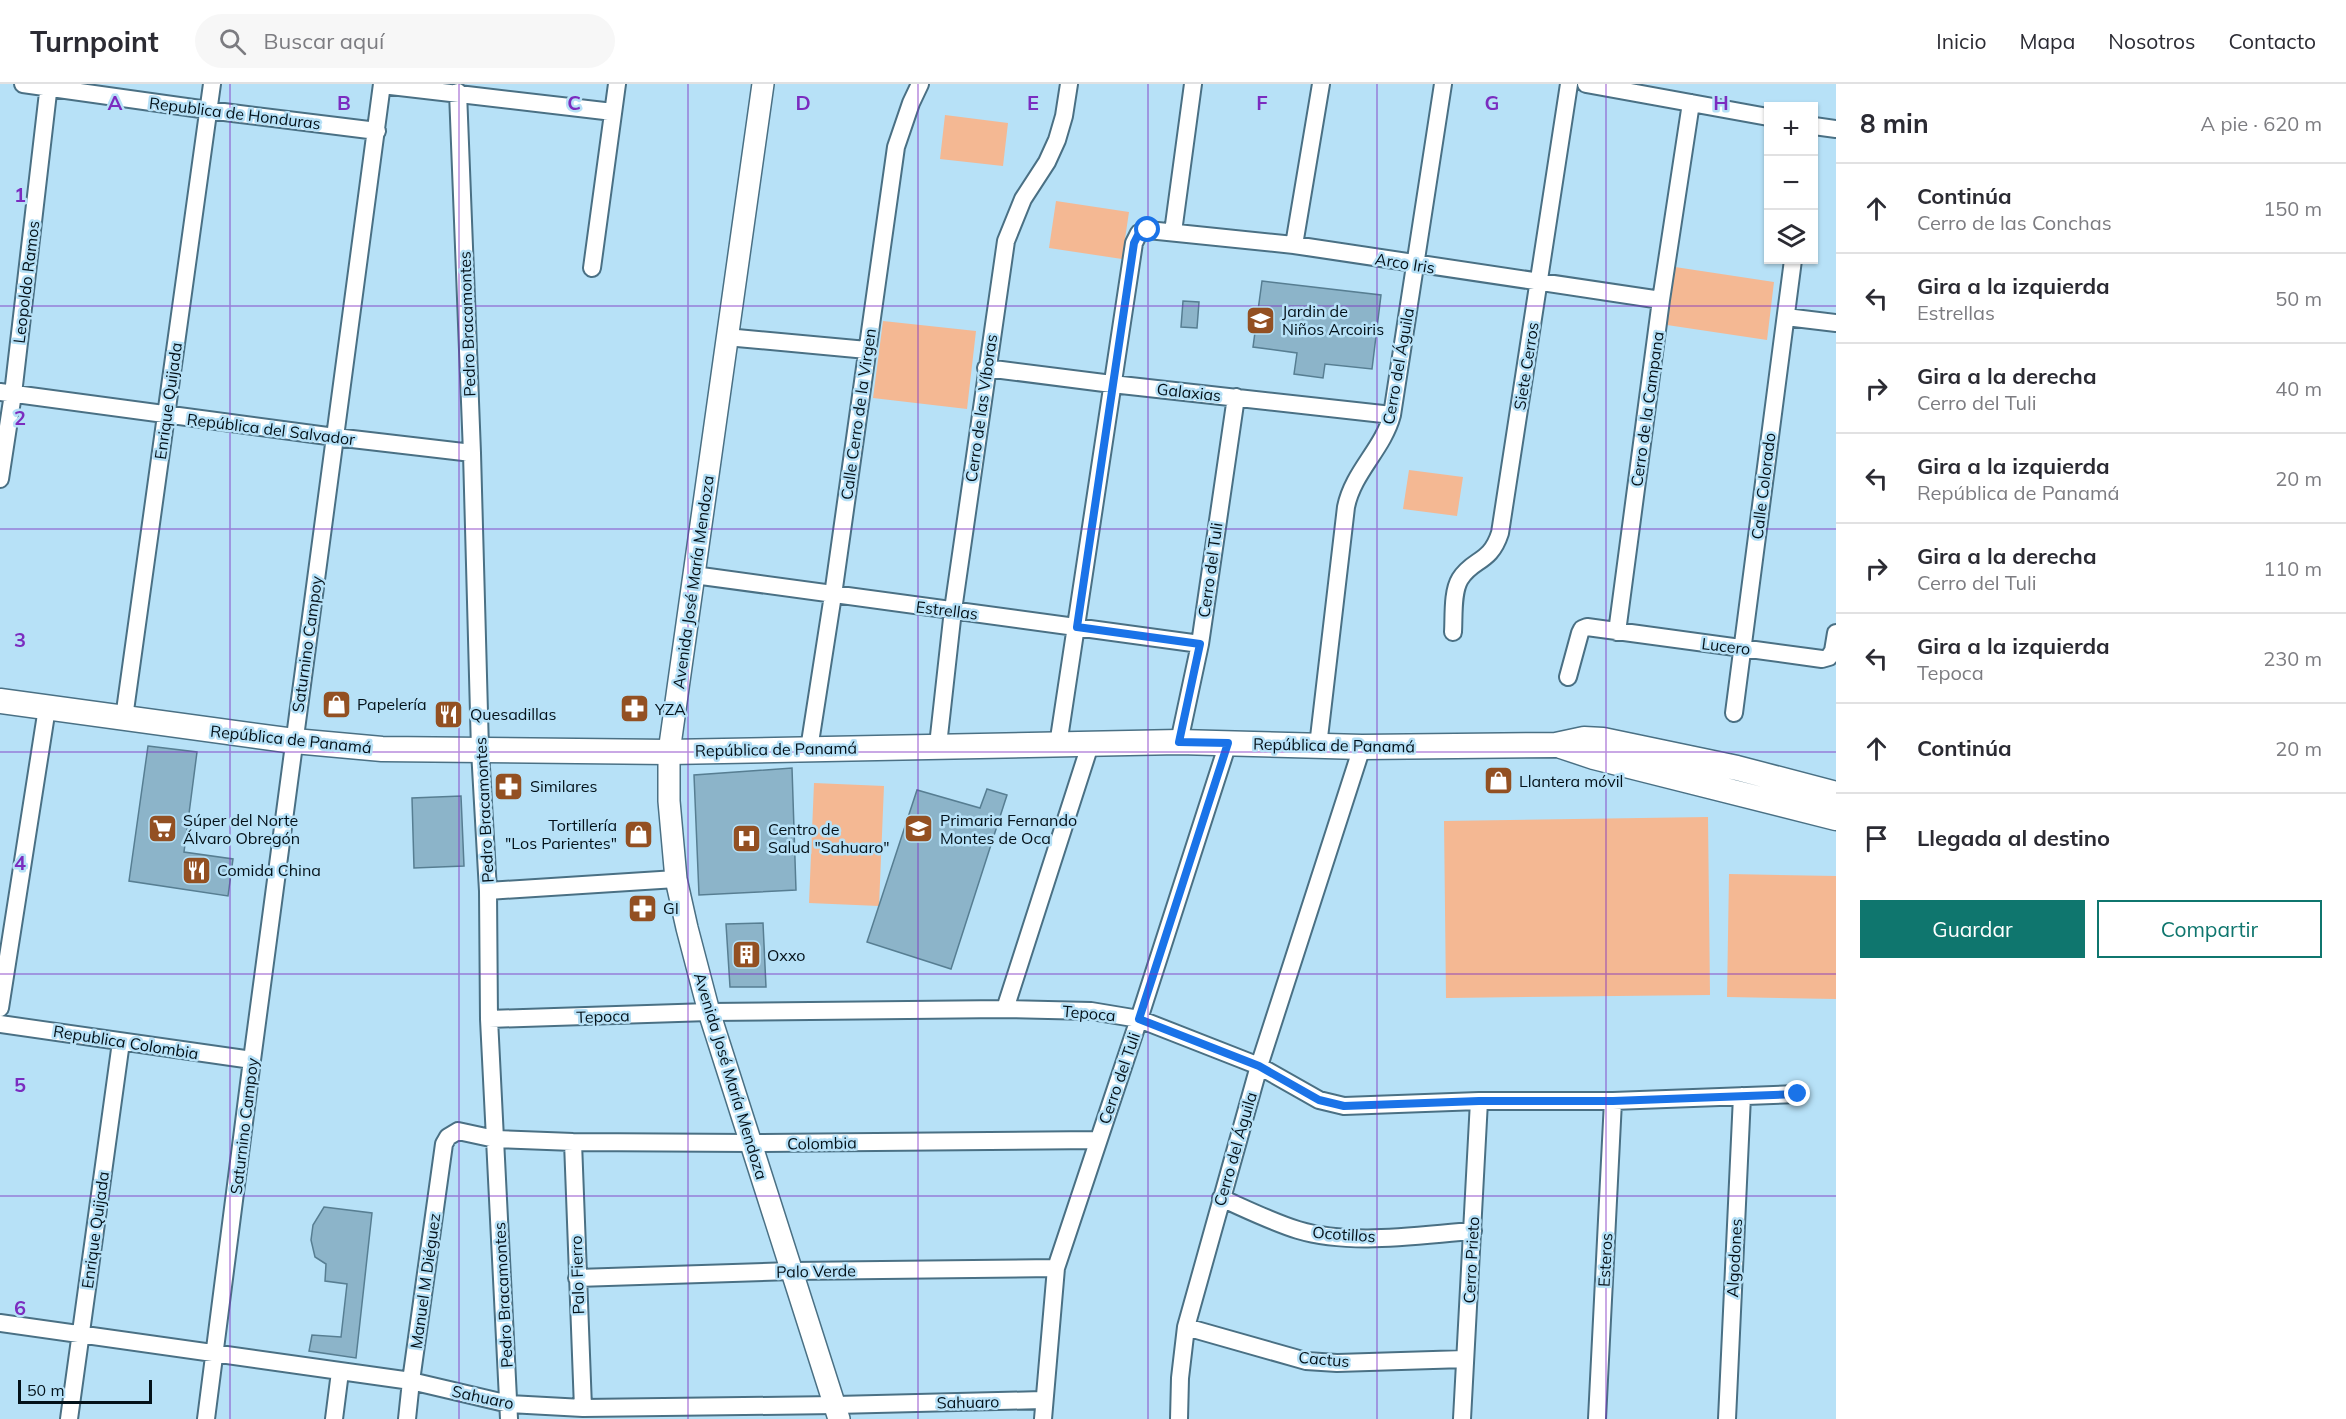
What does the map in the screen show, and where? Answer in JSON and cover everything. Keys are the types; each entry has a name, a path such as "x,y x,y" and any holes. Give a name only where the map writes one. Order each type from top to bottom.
{"main road":[{"name":"República de Panamá","path":"0,701 294,741 382,749 669,752 1179,742 1362,747 1556,745 1584,739 1603,740 1737,768 1836,794"},
{"name":"República de Panamá","path":"1556,745 1594,757 1836,818"},
{"path":"1594,757 1644,756 1809,800 1827,804 1836,803"}],"street":[{"name":"Republica de Honduras","path":"22,84 48,85 208,110 377,131"},
{"name":"Enrique Quijada","path":"124,718 212,84"},
{"path":"382,84 613,112"},
{"name":"Saturnino Campoy","path":"206,1419 382,84"},
{"path":"592,268 617,84"},
{"name":"Avenida José María Mendoza","path":"763,84 669,752 669,801 675,879 709,1012 837,1412"},
{"name":"Calle Cerro de la Virgen","path":"809,749 896,147 910,103 921,84"},
{"name":"Cerro de las Víboras","path":"938,745 953,610 1006,241 1023,199 1047,162 1057,140 1064,116 1069,84"},
{"path":"1173,232 1193,84"},
{"path":"1294,245 1321,84"},
{"name":"Cerro del Águila","path":"1318,746 1349,491 1384,437 1392,415 1443,84"},
{"name":"Siete Cerros","path":"1453,632 1456,588 1460,579 1495,548 1500,532 1569,84"},
{"path":"1586,84 1764,116"},
{"name":"Leopoldo Ramos","path":"0,479 6,393 48,85"},
{"name":"Pedro Bracamontes","path":"458,92 472,453 480,750 488,891 489,1019 509,1411"},
{"name":"Cerro de la Campana","path":"1617,632 1661,300 1691,103"},
{"path":"1818,127 1836,129"},
{"name":"Arco Iris","path":"1112,384 1134,243 1139,233 1148,230 1294,245 1661,300"},
{"name":"Calle Colorado","path":"1734,713 1793,264"},
{"path":"1786,317 1836,323"},
{"path":"726,337 867,350"},
{"name":"Galaxias","path":"986,368 1392,415"},
{"path":"1058,745 1112,384"},
{"name":"República del Salvador","path":"6,393 166,416 472,453"},
{"name":"Cerro del Tuli","path":"1179,742 1200,644 1236,397"},
{"name":"Estrellas","path":"694,575 1200,644"},
{"path":"1568,677 1582,629 1587,627 1617,632"},
{"name":"Lucero","path":"1617,632 1822,658 1828,657 1833,651 1836,633"},
{"path":"0,1008 47,708"},
{"name":"Cerro del Tuli","path":"1043,1419 1056,1268 1228,743"},
{"path":"1005,1009 1090,745"},
{"name":"Cerro del Águila","path":"1179,1419 1180,1378 1186,1327 1221,1198 1259,1066 1362,747"},
{"path":"488,891 675,879"},
{"name":"Tepoca","path":"489,1019 709,1012 1005,1009 1091,1011 1139,1019 1259,1066 1306,1094 1330,1104 1344,1106 1479,1101 1613,1101 1798,1094"},
{"name":"Republica Colombia","path":"0,1023 252,1060"},
{"name":"Enrique Quijada","path":"69,1419 121,1042"},
{"name":"Algodones","path":"1727,1419 1742,1096"},
{"name":"Cerro Prieto","path":"1462,1419 1479,1101"},
{"name":"Esteros","path":"1597,1419 1613,1101"},
{"name":"Colombia","path":"444,1144 448,1137 458,1131 495,1139 573,1142 1098,1140"},
{"name":"Palo Fierro","path":"573,1142 583,1408"},
{"name":"Manuel M Diéguez","path":"407,1419 444,1144"},
{"name":"Ocotillos","path":"1221,1198 1298,1230 1321,1235 1346,1238 1390,1237 1473,1231"},
{"name":"Palo Verde","path":"577,1278 792,1271 1056,1268"},
{"name":"Sahuaro","path":"0,1323 411,1381 509,1411 583,1408 837,1412 1043,1400"},
{"name":"Cactus","path":"1186,1327 1306,1360 1337,1363 1466,1359"},
{"path":"334,1419 340,1372"}],"shaded area":[{"path":"945,115 1008,123 1003,166 940,159"},
{"path":"1056,201 1129,212 1122,259 1049,248"},
{"path":"1675,267 1774,282 1767,340 1667,325"},
{"path":"883,321 976,331 967,409 873,398"},
{"path":"1409,470 1463,477 1457,516 1403,509"},
{"path":"814,783 884,786 879,906 809,903"},
{"path":"1708,817 1710,995 1446,998 1444,821"},
{"path":"1729,874 1836,876 1836,999 1727,997"}],"building":[{"path":"1262,281 1381,295 1372,369 1325,364 1323,378 1294,374 1297,353 1253,347"},
{"path":"1183,301 1199,302 1197,328 1181,327"},
{"path":"148,746 197,752 184,852 233,859 228,896 129,881"},
{"path":"792,768 796,890 699,895 694,775"},
{"path":"987,789 1007,795 951,969 867,942 917,790 980,808"},
{"path":"461,796 464,866 414,868 412,798"},
{"name":"Oxxo","path":"763,923 766,987 730,987 726,924"},
{"path":"324,1207 372,1213 356,1358 309,1351 312,1335 341,1337 347,1284 325,1281 326,1264 315,1257 311,1240 313,1225"}],"place":[{"name":"Jardin de Niños Arcoiris","path":"1261,320"},
{"name":"Papelería","path":"336,704"},
{"name":"YZA","path":"634,709"},
{"name":"Quesadillas","path":"449,714"},
{"name":"Llantera móvil","path":"1498,781"},
{"name":"Similares","path":"509,786"},
{"name":"Súper del Norte Álvaro Obregón","path":"162,829"},
{"name":"Primaria Fernando Montes de Oca","path":"919,829"},
{"name":"Tortillería \"Los Parientes\"","path":"638,834"},
{"name":"Centro de Salud \"Sahuaro\"","path":"747,838"},
{"name":"Comida China","path":"196,870"},
{"name":"GI","path":"642,908"},
{"name":"Oxxo","path":"746,955"}],"route":[{"path":"1148,230 1139,233 1134,243 1077,627 1200,644 1179,742 1228,743 1139,1019 1259,1066 1319,1100 1344,1106 1479,1101 1613,1101 1798,1094"}]}
